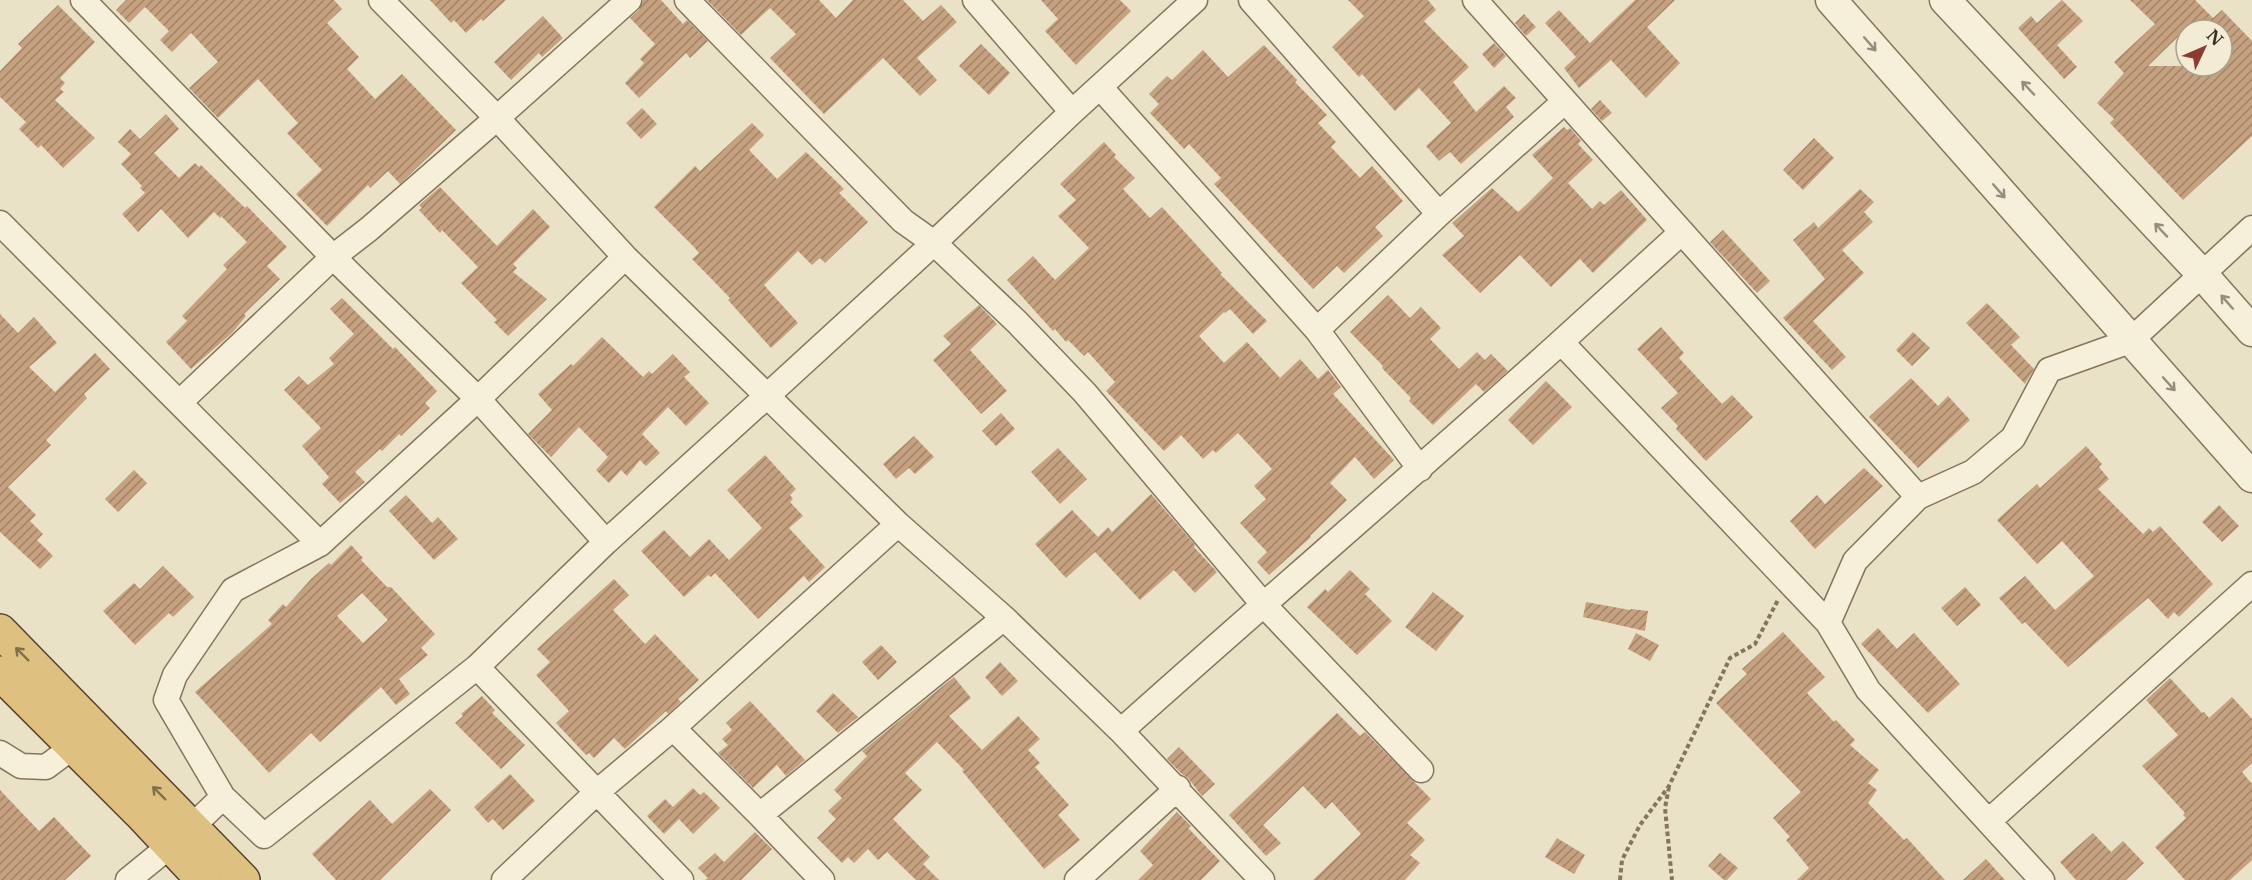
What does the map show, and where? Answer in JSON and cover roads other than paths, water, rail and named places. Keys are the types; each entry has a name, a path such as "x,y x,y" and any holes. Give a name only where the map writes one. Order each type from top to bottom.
{"highway":[{"path":"0,631 180,835 203,880"},
{"path":"0,673 74,746 180,835 243,880"}],"street":[{"path":"83,0 333,257 478,399 606,542"},
{"path":"381,0 497,118 625,257 898,524 1004,618 1121,731 1178,788 1262,880"},
{"path":"180,402 333,257 369,229 497,118 629,0"},
{"path":"687,0 903,222 934,243 1017,322 1085,393 1263,604 1421,770"},
{"path":"975,0 1072,112"},
{"path":"625,257 478,399 320,544 234,590 175,675 166,700 223,797 264,836 477,667 606,542 934,243 1072,112 1195,0"},
{"path":"1251,0 1439,214"},
{"path":"1475,0 1918,497"},
{"path":"1832,0 2252,477"},
{"path":"1945,0 2201,273 2252,331"},
{"path":"1100,87 1317,330 1420,469"},
{"path":"1317,330 1439,214 1565,101"},
{"path":"0,223 320,544"},
{"path":"1828,623 1855,561 1918,497 1973,472 2013,438 2049,370 2130,341 2252,228"},
{"path":"1121,731 1263,604 1420,469 1682,232"},
{"path":"1561,342 1828,623 1868,690 2042,880"},
{"path":"504,880 597,792 673,728 898,524"},
{"path":"1989,821 2252,584"},
{"path":"760,815 1004,618"},
{"path":"477,667 681,880"},
{"path":"673,728 822,880"},
{"path":"0,753 21,766 46,767 74,746"},
{"path":"1077,880 1178,788"},
{"path":"128,880 223,797"}]}
